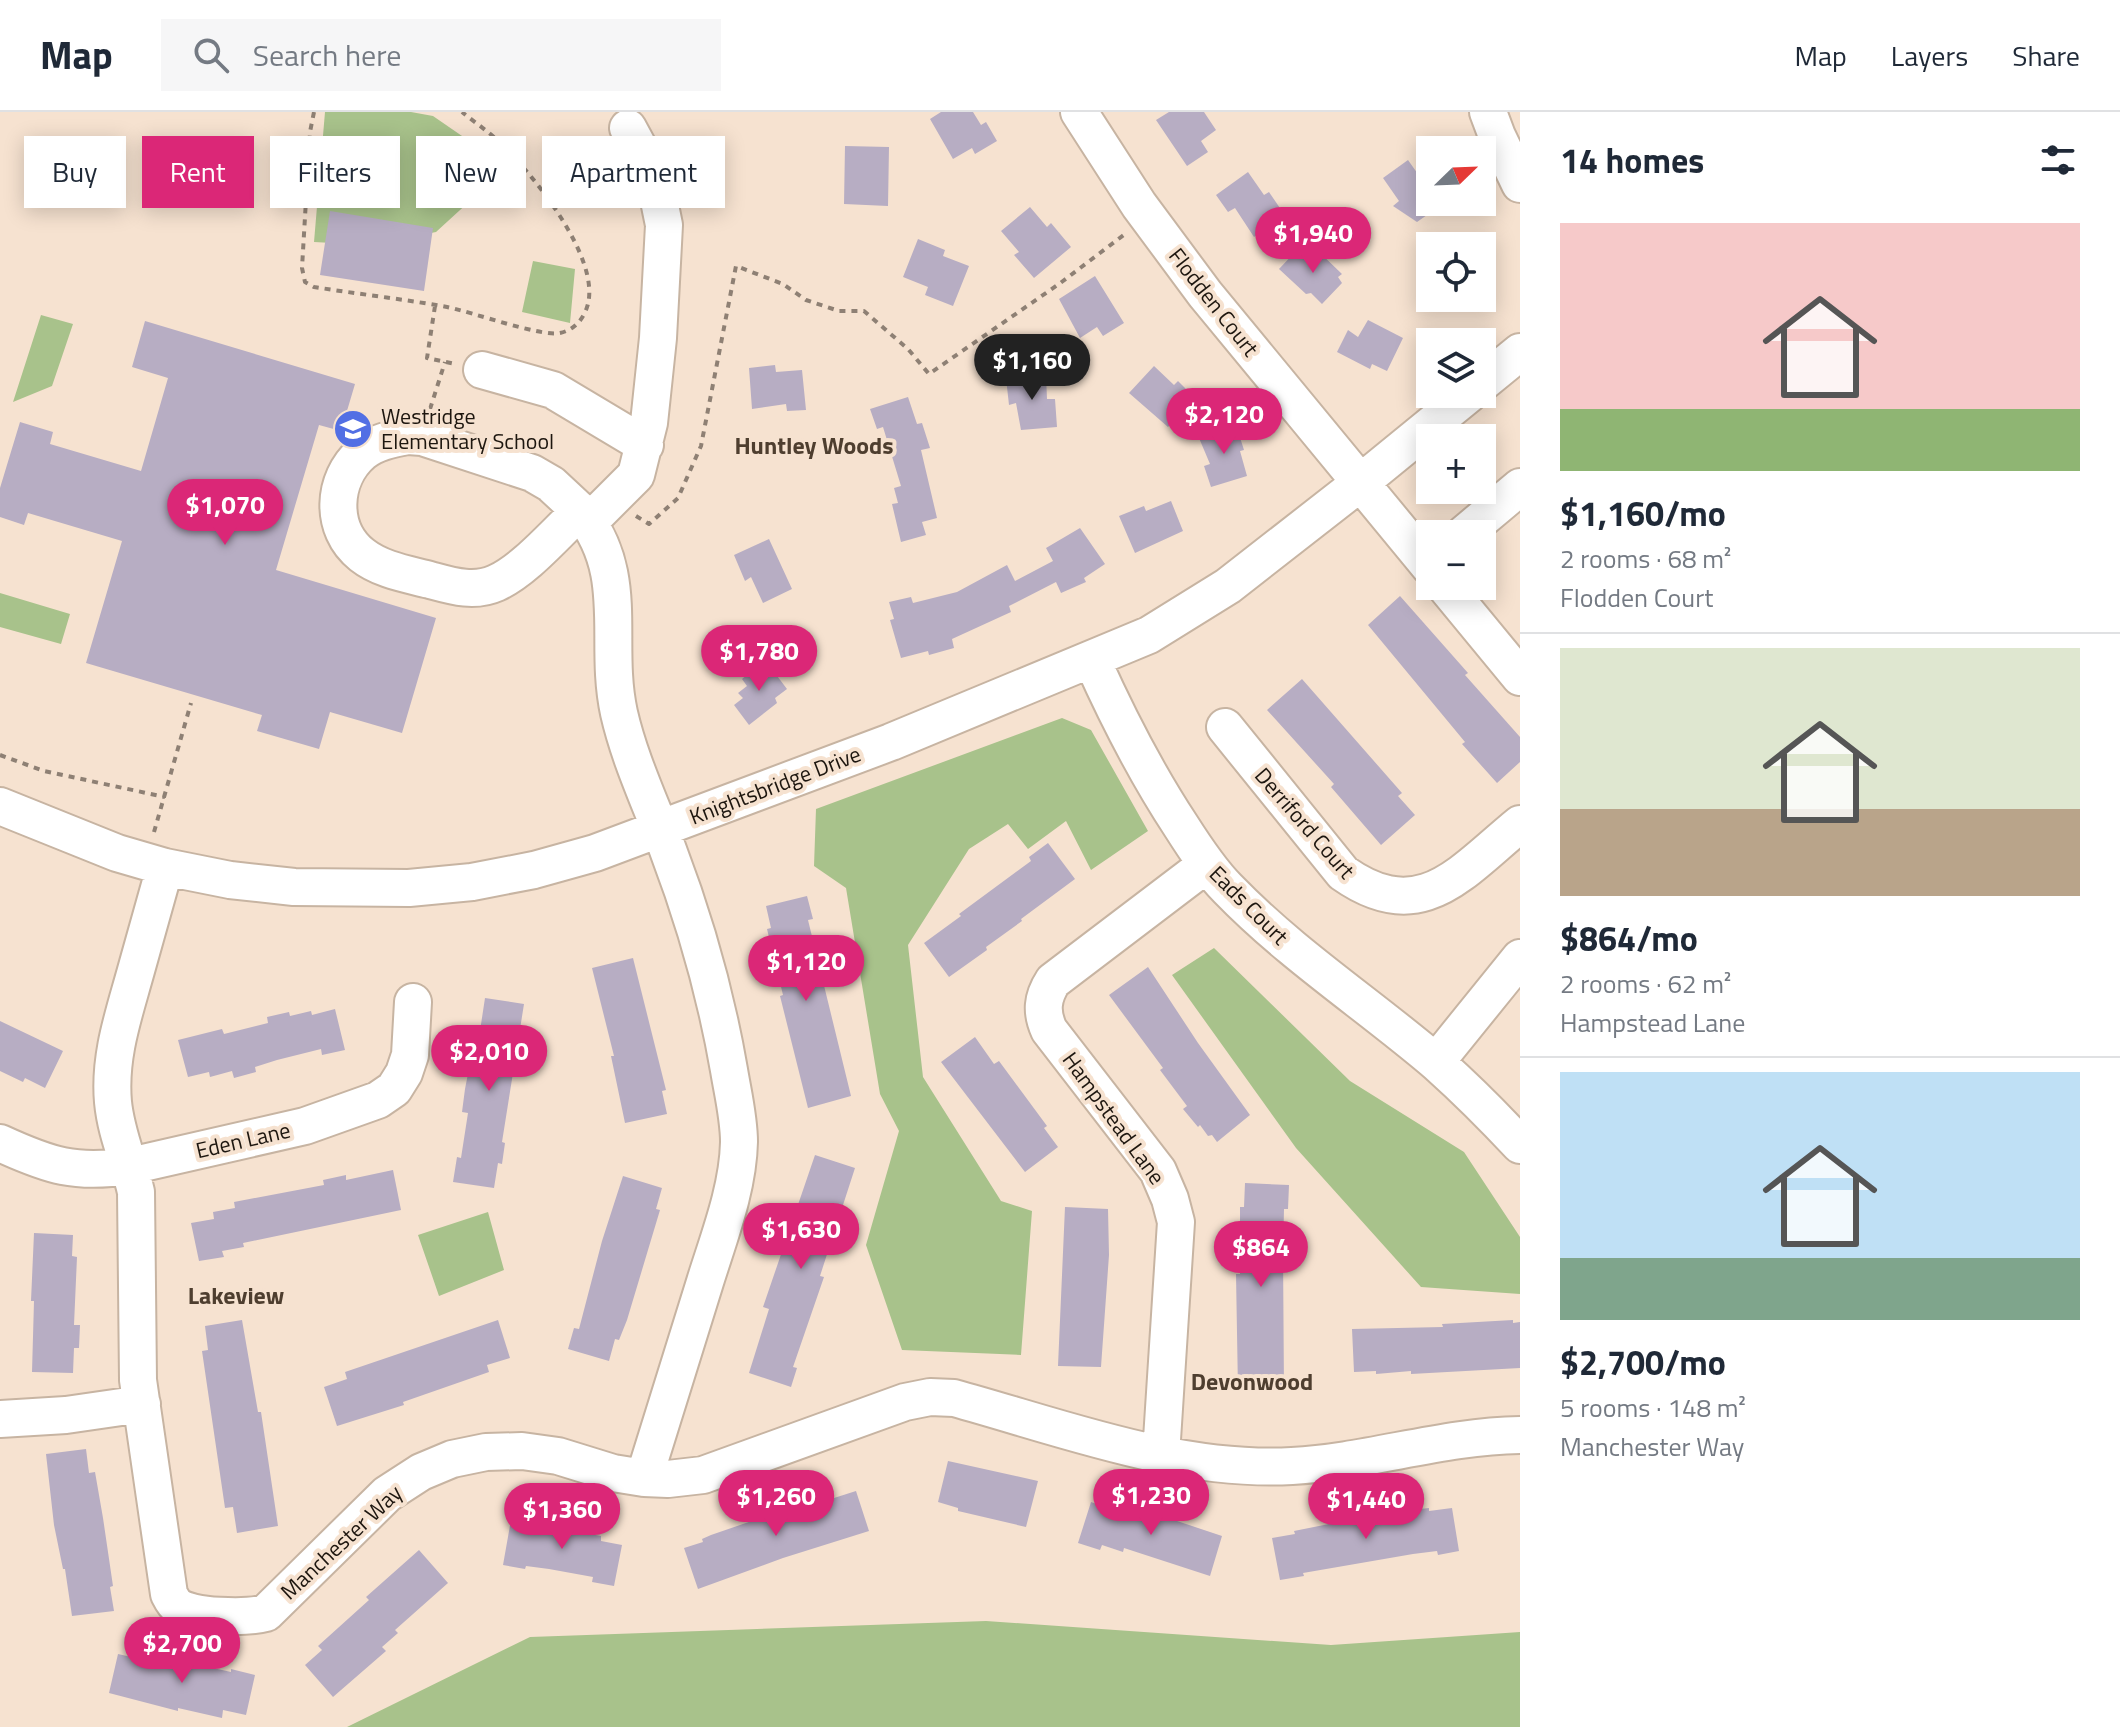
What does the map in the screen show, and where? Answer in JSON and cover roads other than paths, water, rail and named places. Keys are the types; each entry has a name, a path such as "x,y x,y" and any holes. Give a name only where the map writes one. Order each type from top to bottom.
{"street":[{"name":"Flodden Court","path":"1079,112 1148,217 1205,294 1416,550"},
{"path":"1488,112 1520,184"},
{"path":"628,128 654,176 664,225 658,338 645,445 636,475 593,511 515,571 496,583 474,588 457,587 371,562 341,527 338,507 339,492 347,470 363,452 380,442 408,436 422,437 532,473 593,511 613,588 613,664 619,712 634,767 660,829 703,953 723,1036 739,1139 737,1169 718,1238 644,1478"},
{"path":"1496,372 1520,352"},
{"path":"482,370 553,390 645,445"},
{"name":"Knightsbridge Drive","path":"0,806 117,853 165,867 230,880 294,887 409,888 472,882 534,870 595,853 891,742 1149,635 1199,606 1360,483 1452,408"},
{"path":"1481,520 1520,487"},
{"name":"Flodden Court","path":"1457,600 1520,677"},
{"name":"Eads Court","path":"1092,660 1121,724 1154,785 1207,864 1227,888 1303,957 1436,1062 1520,1145"},
{"name":"Derriford Court","path":"1225,727 1343,873 1378,893 1400,897 1423,894 1444,886 1520,824"},
{"name":"Hampstead Lane","path":"1161,1455 1176,1222 1170,1199 1158,1171 1049,1030 1044,1019 1043,1003 1053,981 1207,864"},
{"name":"Manchester Way","path":"165,867 119,1026 113,1064 113,1102 136,1192 138,1380 169,1594 175,1605 186,1611 250,1617 266,1613 387,1494 421,1472 452,1459 486,1452 522,1451 558,1456 613,1473 644,1478 703,1475 905,1402 930,1397 954,1398 1161,1455 1245,1467 1295,1466 1520,1435"},
{"path":"1436,1062 1520,958"},
{"name":"Eden Lane","path":"0,1143 41,1162 71,1169 101,1170 305,1126 378,1100 394,1089 410,1055 413,1002"},
{"path":"0,1419 66,1415 142,1404"}],"place":[{"name":"Westridge Elementary School","path":"353,429"}],"district":[{"name":"Huntley Woods","path":"814,445"},
{"name":"Lakeview","path":"236,1295"},
{"name":"Devonwood","path":"1252,1381"}]}
